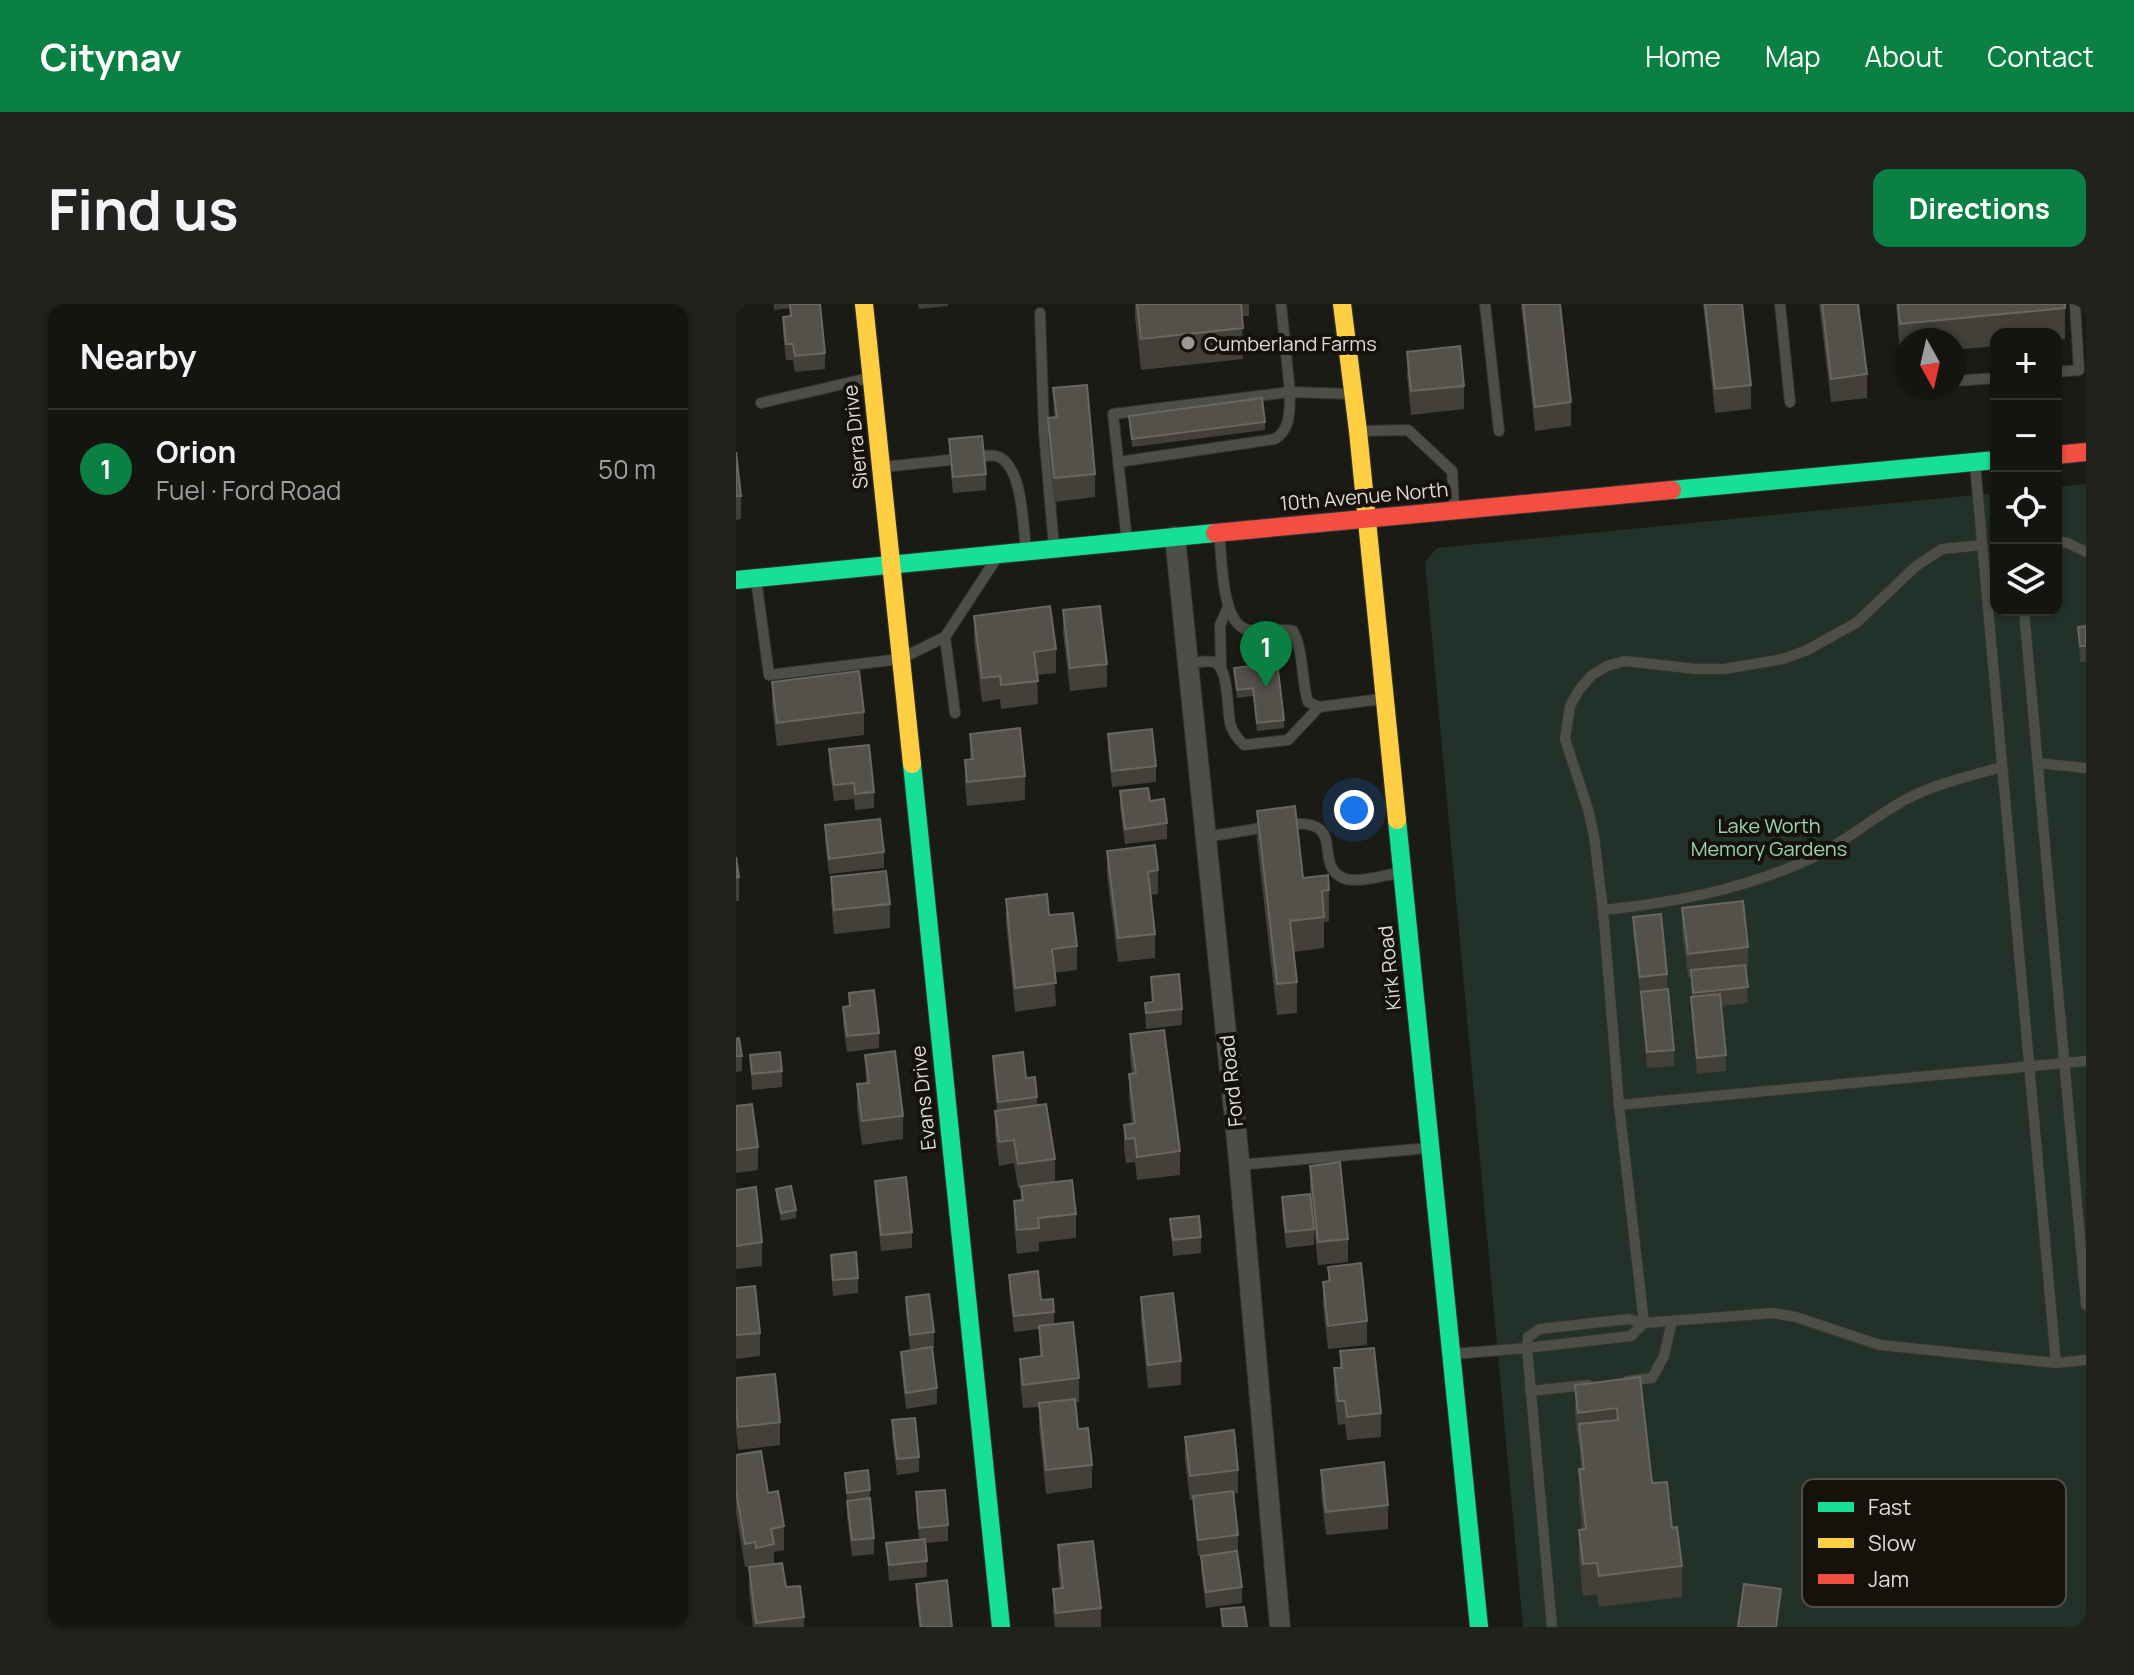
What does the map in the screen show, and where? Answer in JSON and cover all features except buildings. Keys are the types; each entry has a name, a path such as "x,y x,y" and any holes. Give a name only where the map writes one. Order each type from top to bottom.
{"street":[{"name":"Sierra Drive","path":"864,304 890,565"},
{"name":"Kirk Road","path":"1342,304 1358,431 1479,1627"},
{"path":"2062,454 2086,452"},
{"name":"10th Avenue North","path":"736,580 1990,461"},
{"name":"Ford Road","path":"1175,537 1239,1165 1280,1627"},
{"name":"Evans Drive","path":"890,565 1001,1627"}],"lane":[{"path":"1118,462 1275,439 1284,433 1288,426 1290,392 1281,304"},
{"path":"1485,304 1499,431"},
{"path":"1780,304 1790,402"},
{"path":"2062,371 2079,370 2075,304"},
{"path":"1040,313 1044,432 1054,549"},
{"path":"761,403 871,378"},
{"path":"1966,380 1990,378"},
{"path":"1127,541 1113,414 1290,392 1352,394"},
{"path":"1358,431 1408,430 1452,471 1454,510"},
{"path":"983,456 1002,459 1018,484 1026,551"},
{"path":"880,467 949,460"},
{"path":"1974,462 2056,1363"},
{"path":"1219,532 1228,607 1234,620 1243,628 1255,631 1282,628 1293,631 1298,639 1308,702 1319,707 1383,699"},
{"path":"2062,543 2086,552"},
{"path":"1644,1323 1619,1105 1603,910 1588,809 1565,739 1570,706 1592,675 1607,666 1625,661 1724,669 1783,659 1807,650 1856,623 1916,566 1942,549 1982,545"},
{"path":"756,578 769,675 900,659 945,637 999,554"},
{"path":"1228,607 1220,625 1221,666 1231,725 1236,737 1244,745 1288,740 1319,707"},
{"path":"2025,616 2086,1305"},
{"path":"945,637 955,713"},
{"path":"1188,663 1213,661 1221,666"},
{"path":"2038,763 2086,768"},
{"path":"1603,910 1709,895 1756,881 1832,848 1895,805 1955,780 2002,767"},
{"path":"1206,837 1302,822 1317,826 1325,837 1332,868 1343,878 1401,873"},
{"path":"1619,1105 2086,1061"},
{"path":"1239,1165 1430,1148"},
{"path":"1552,1627 1527,1348 1528,1337 1540,1329 1628,1319 1644,1323 1773,1313 1796,1317 1880,1345 2056,1363 2086,1360"},
{"path":"1622,1381 1652,1378 1664,1356 1672,1321"},
{"path":"1451,1354 1631,1336 1644,1323"},
{"path":"1530,1391 1606,1383"}],"green space":[{"name":"Lake Worth Memory Gardens","path":"2086,484 2086,1627 1523,1627 1425,562 1437,548 1990,494 1990,616 2062,616 2062,486"}],"traffic: fast":[{"path":"1672,490 1990,461"},
{"path":"736,580 1215,533"},
{"path":"912,764 1001,1627"},
{"path":"1397,820 1479,1627"}],"traffic: slow":[{"path":"864,304 912,764"},
{"path":"1342,304 1358,431 1397,820"}],"traffic: jam":[{"path":"2062,454 2086,452"},
{"path":"1215,533 1672,490"}],"place":[{"name":"Cumberland Farms","path":"1188,343"},
{"name":"Orion","path":"1266,687"}]}
